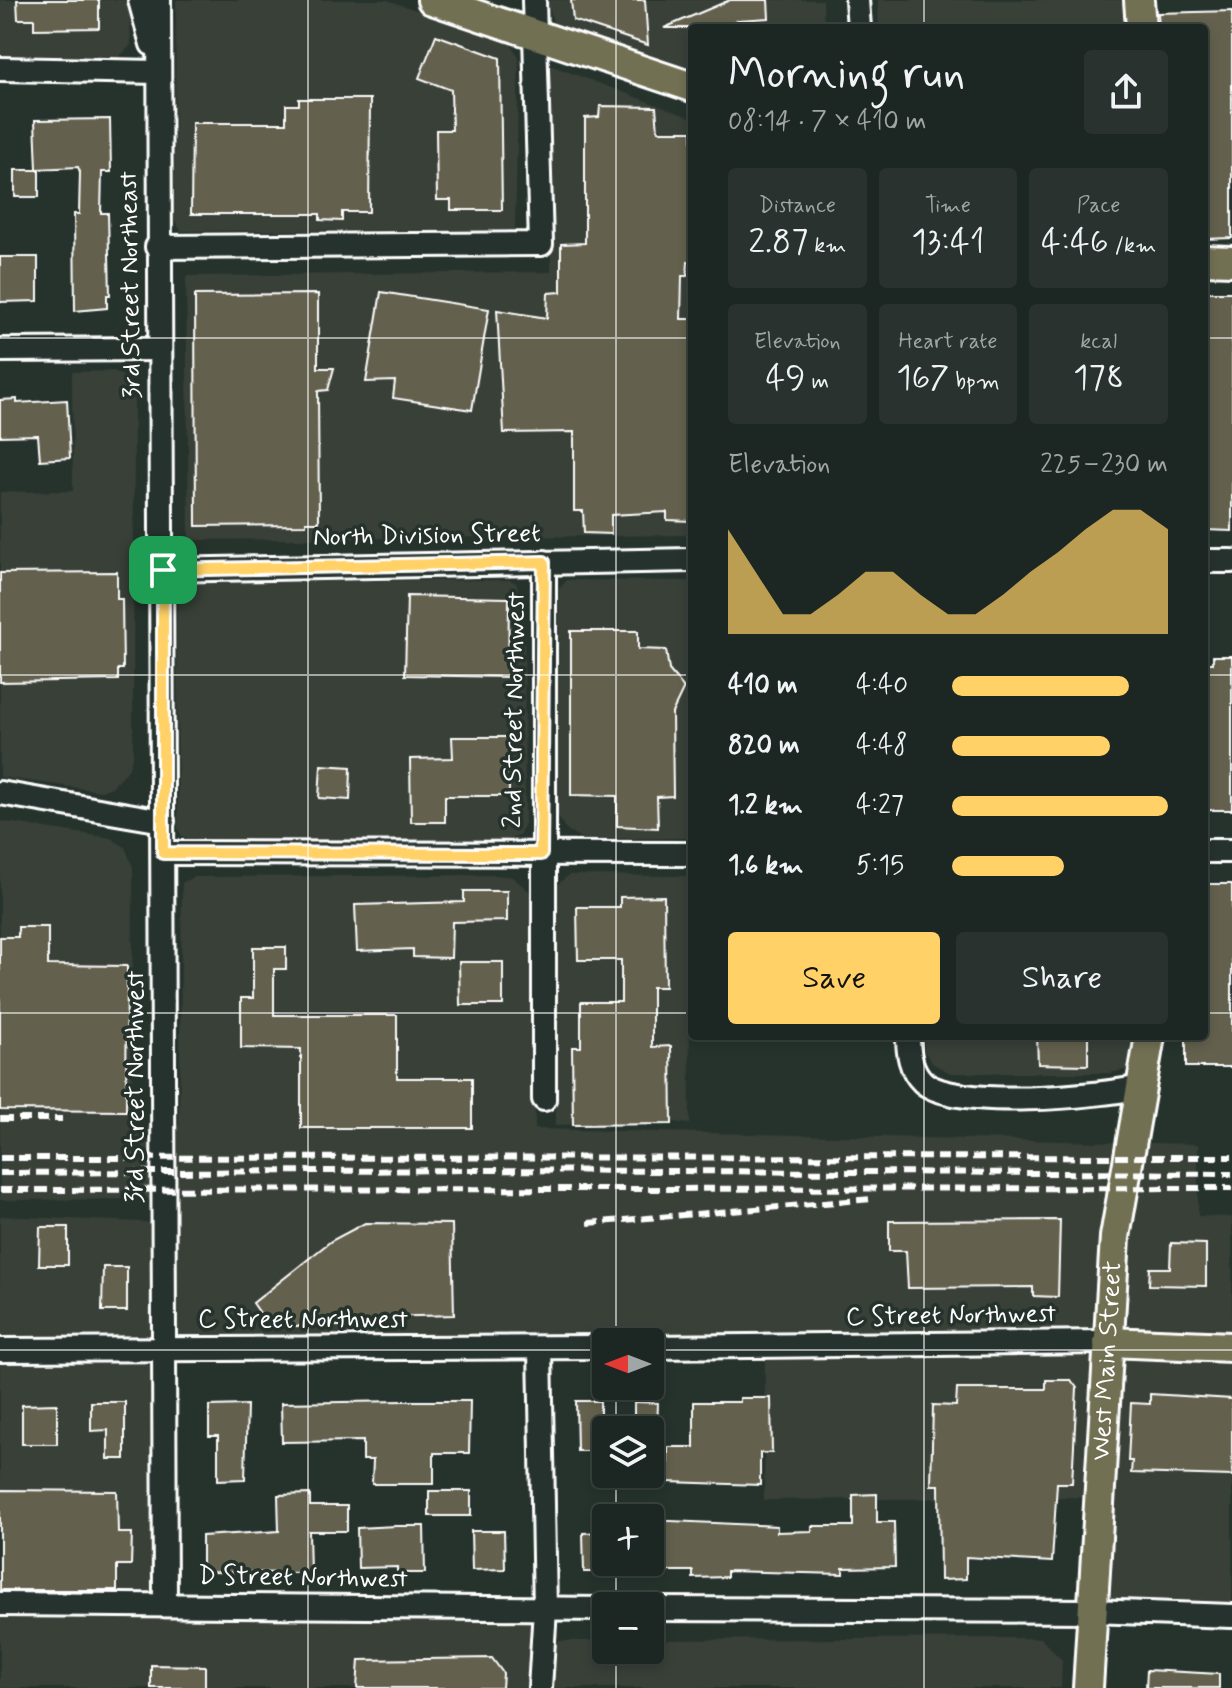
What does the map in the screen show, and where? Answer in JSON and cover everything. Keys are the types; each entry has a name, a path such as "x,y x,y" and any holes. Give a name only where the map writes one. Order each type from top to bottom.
{"main road":[{"path":"432,0 688,86"},
{"path":"1139,0 1141,24"},
{"path":"1208,260 1232,261"},
{"name":"West Main Street","path":"1088,1688 1118,1206 1149,1040"},
{"path":"1108,1342 1232,1347"}],"street":[{"path":"0,69 159,72 140,0"},
{"name":"3rd Street Northeast","path":"159,0 157,247 163,570"},
{"path":"157,247 541,244 534,0"},
{"path":"857,0 859,24"},
{"path":"0,350 159,349"},
{"name":"North Division Street","path":"163,570 688,560"},
{"path":"1208,561 1232,561"},
{"name":"2nd Street Northwest","path":"544,562 541,854 544,1099"},
{"name":"3rd Street Northwest","path":"163,570 165,1605"},
{"path":"0,793 163,821"},
{"path":"1208,851 1232,851"},
{"path":"163,853 688,854"},
{"path":"908,1040 910,1061 924,1083 967,1097 1099,1095 1141,1087"},
{"name":"C Street Northwest","path":"664,1347 1108,1342"},
{"name":"C Street Northwest","path":"0,1350 592,1347"},
{"path":"540,1348 545,1609 540,1688"},
{"name":"D Street Northwest","path":"0,1604 592,1609"},
{"path":"664,1609 1091,1611 1232,1616"}],"shaded area":[{"path":"0,0 129,0 131,45 119,57 0,55"},
{"path":"176,0 387,0 510,43 519,57 515,230 181,231 174,219"},
{"path":"547,0 823,0 824,24 688,24 688,70 571,37 555,29"},
{"path":"878,0 1130,0 1132,24 879,24"},
{"path":"550,65 688,117 688,535 189,540 186,276 551,272"},
{"path":"114,371 128,379 134,400 133,755 128,770 112,787 101,791 0,777 0,492 73,491 72,372"},
{"path":"510,580 516,583 524,606 525,824 519,835 503,842 194,843 182,836 178,829 177,613 182,587 192,582"},
{"path":"567,580 688,581 688,838 583,839 566,830 557,814 559,589"},
{"path":"0,821 111,838 125,847 133,867 132,1128 179,1125 182,883 194,877 512,877 534,895 535,1129 1198,1144 1198,1216 1232,1217 1232,1616 1091,1611 1101,1497 764,1500 765,1346 664,1343 664,1328 592,1328 592,1342 175,1348 176,1199 0,1200"},
{"path":"569,875 688,876 690,1124 666,1121 556,1125 558,884"},
{"path":"924,1040 1137,1040 1135,1058 1129,1069 1110,1073 950,1073 932,1063 924,1051"},
{"path":"0,1216 164,1223 165,1605 545,1609 544,1641 592,1641 592,1664 664,1664 664,1640 1040,1638 1062,1660 1061,1688 0,1688"}],"building":[{"path":"17,0 99,0 99,28 34,29 34,19 18,19"},
{"path":"571,0 645,0 648,45 573,20"},
{"path":"730,0 768,0 769,18 664,28"},
{"path":"1232,11 1232,238 1208,239 1208,24 1159,24 1158,13"},
{"path":"436,35 500,58 502,210 451,210 451,200 437,200 436,130 452,130 451,90 419,78"},
{"path":"299,99 370,99 369,212 342,212 342,221 320,220 320,214 191,214 192,123 286,123 286,105 299,105"},
{"path":"600,106 656,107 658,131 688,131 688,262 687,276 682,276 681,319 688,319 688,521 667,520 667,512 611,515 611,534 584,533 583,511 574,511 574,432 504,433 497,310 547,318 548,293 561,292 561,244 585,243 585,118 599,117"},
{"path":"110,119 111,172 102,172 101,213 108,213 110,295 107,295 107,308 75,311 74,214 79,214 80,172 78,167 37,169 35,120"},
{"path":"15,170 39,170 39,197 15,197"},
{"path":"0,257 38,257 38,301 0,302"},
{"path":"381,292 489,309 472,410 393,398 395,381 366,382"},
{"path":"1208,292 1232,292 1232,531 1208,530"},
{"path":"318,294 318,368 334,368 328,390 318,391 319,522 306,522 306,525 196,526 195,295"},
{"path":"17,399 17,403 67,400 70,458 40,460 38,435 0,436 0,400"},
{"path":"117,572 117,599 122,599 123,669 118,669 118,680 0,682 0,573"},
{"path":"407,596 509,598 508,677 405,675"},
{"path":"571,631 638,631 638,649 666,650 669,670 684,688 672,713 673,796 657,797 658,828 617,826 617,796 571,795"},
{"path":"1213,656 1232,656 1232,810 1208,810 1208,663 1213,663"},
{"path":"452,737 509,737 509,796 445,796 445,822 411,822 410,759 453,758"},
{"path":"321,765 351,767 350,800 319,798"},
{"path":"1208,884 1232,884 1232,1067 1186,1067 1186,1040 1208,1040"},
{"path":"464,891 507,891 507,921 452,922 451,958 413,957 413,949 357,951 355,905 464,902"},
{"path":"664,896 665,987 652,987 652,1047 671,1046 672,1124 573,1125 572,1047 581,1047 581,1002 621,1002 621,960 578,960 577,907 620,907 620,897"},
{"path":"18,927 48,927 48,965 127,966 126,1111 0,1110 0,937 18,937"},
{"path":"253,947 286,947 286,969 274,969 274,1015 397,1015 397,1078 472,1078 472,1128 301,1128 301,1049 241,1048 241,998 253,998"},
{"path":"459,962 503,962 503,1005 460,1005"},
{"path":"1037,1040 1088,1040 1088,1065 1038,1064"},
{"path":"1060,1220 1058,1297 1033,1296 1033,1287 908,1288 906,1251 889,1251 889,1221"},
{"path":"365,1223 452,1224 454,1315 382,1317 381,1326 269,1326 253,1303 331,1241"},
{"path":"40,1227 68,1227 68,1265 39,1265"},
{"path":"1171,1243 1206,1244 1206,1286 1149,1285 1150,1268 1170,1268"},
{"path":"103,1267 127,1267 127,1311 102,1311"},
{"path":"1046,1380 1071,1380 1077,1388 1072,1483 1057,1483 1052,1562 966,1557 966,1579 940,1580 939,1485 931,1485 933,1405 956,1406 957,1389 1046,1389"},
{"path":"1150,1394 1232,1399 1232,1476 1131,1473 1132,1461 1128,1461 1131,1403 1150,1404"},
{"path":"740,1398 771,1398 772,1453 760,1453 760,1485 668,1482 668,1447 694,1447 694,1402 740,1402"},
{"path":"470,1401 469,1453 434,1453 434,1484 372,1484 373,1460 363,1460 363,1441 282,1442 281,1403"},
{"path":"576,1401 600,1401 600,1416 592,1416 592,1451 577,1451"},
{"path":"91,1402 125,1402 125,1459 108,1459 108,1430 91,1431"},
{"path":"634,1402 658,1403 658,1416 634,1416"},
{"path":"57,1404 57,1444 22,1444 22,1405"},
{"path":"247,1405 245,1479 218,1480 218,1436 209,1436 209,1406"},
{"path":"0,1490 117,1491 118,1533 132,1533 131,1565 117,1565 117,1590 0,1590"},
{"path":"429,1491 471,1491 471,1516 429,1516"},
{"path":"310,1494 310,1506 347,1506 347,1531 309,1531 310,1573 202,1572 202,1536 279,1531 278,1495"},
{"path":"877,1494 877,1522 894,1522 895,1567 843,1568 843,1574 727,1571 727,1577 693,1578 693,1571 664,1571 664,1521 777,1526 777,1532 812,1531 812,1526 853,1526 853,1495"},
{"path":"424,1526 425,1573 397,1573 397,1567 358,1568 357,1528"},
{"path":"471,1531 504,1531 505,1569 472,1570"},
{"path":"583,1533 592,1533 592,1572 584,1572"},
{"path":"492,1658 503,1673 502,1688 357,1688 359,1660"},
{"path":"151,1665 205,1666 205,1688 151,1688"},
{"path":"1147,1670 1219,1674 1219,1688 1146,1688"}],"railway":[{"path":"0,1119 62,1119"},
{"path":"0,1158 1232,1157"},
{"path":"0,1173 480,1170 1232,1174"},
{"path":"0,1190 1232,1188"},
{"path":"588,1223 873,1199"}],"route":[{"path":"544,562 541,854 163,853 163,570 544,562"}]}
